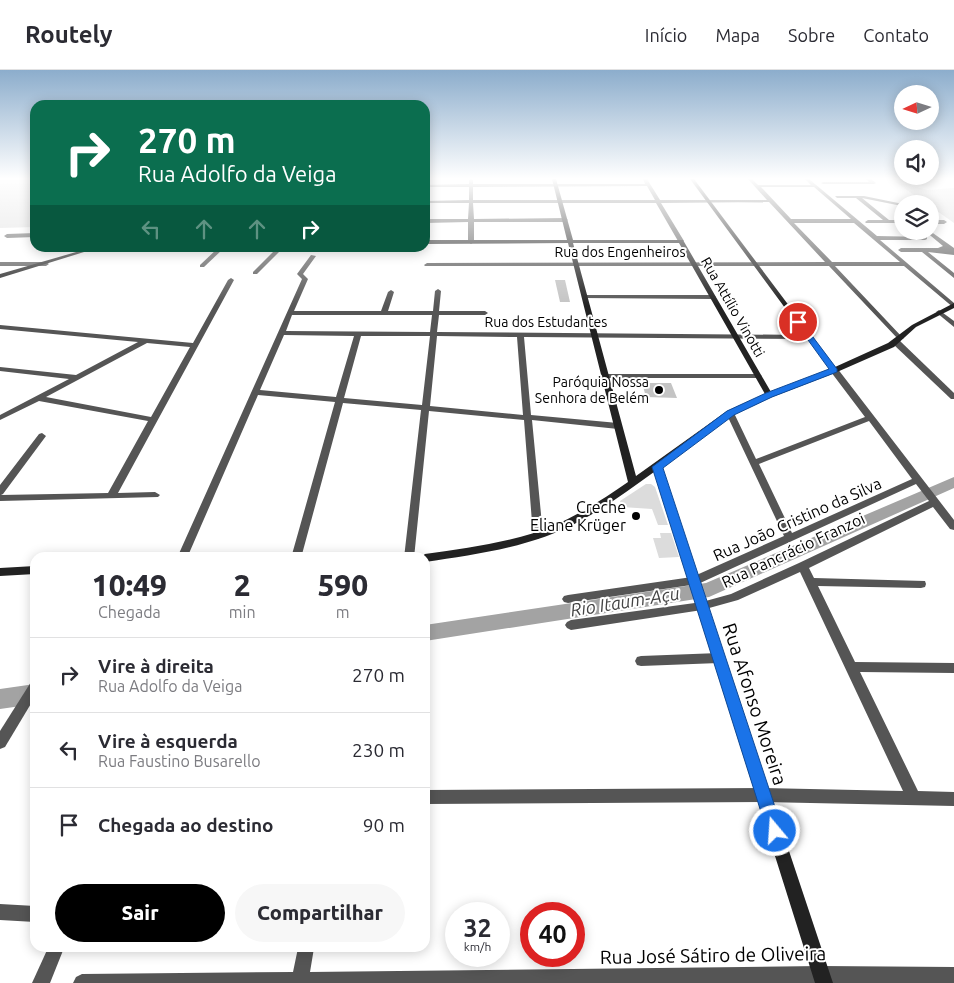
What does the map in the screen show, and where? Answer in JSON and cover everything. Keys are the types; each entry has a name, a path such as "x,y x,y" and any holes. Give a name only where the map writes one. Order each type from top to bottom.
{"street":[{"path":"472,222 472,242"},
{"path":"564,222 633,483"},
{"name":"Rua Attílio Vinotti","path":"670,222 769,395"},
{"path":"724,222 809,337 954,527"},
{"path":"791,222 898,340 954,397"},
{"path":"430,557 490,548 538,535 576,519 657,467 730,413 769,395 834,370 898,340 914,326 953,306 856,222"},
{"path":"868,222 894,222"},
{"path":"939,222 944,222"},
{"path":"870,234 894,233"},
{"path":"7,236 30,236"},
{"path":"875,238 894,238"},
{"path":"928,240 940,249"},
{"path":"939,240 953,250"},
{"path":"430,242 681,241"},
{"path":"901,250 953,250"},
{"path":"923,250 954,276"},
{"path":"0,276 82,252"},
{"path":"202,266 217,252"},
{"path":"255,273 276,252"},
{"path":"185,552 305,279 300,274 313,256"},
{"path":"0,264 46,264"},
{"name":"Rua dos Engenheiros","path":"427,265 904,264"},
{"path":"111,496 231,280"},
{"path":"410,552 438,291"},
{"path":"384,313 391,292"},
{"path":"584,297 713,297"},
{"path":"939,312 954,325"},
{"path":"290,313 485,314"},
{"path":"0,327 196,345"},
{"name":"Rua dos Estudantes","path":"282,332 809,337"},
{"path":"298,552 358,333"},
{"path":"520,334 538,535"},
{"path":"0,418 147,340"},
{"path":"0,369 77,377"},
{"path":"605,376 758,376"},
{"path":"255,392 618,426"},
{"path":"38,398 154,420"},
{"path":"730,413 790,538"},
{"path":"754,463 870,418"},
{"path":"0,492 42,436"},
{"name":"Rua Afonso Moreira","path":"657,467 823,979"},
{"name":"Rua João Cristino da Silva","path":"568,599 695,584 790,538 921,484"},
{"path":"0,498 155,495"},
{"name":"Rua Pancrácio Franzoi","path":"571,625 734,597 803,566 933,500"},
{"path":"803,566 914,798"},
{"path":"0,572 30,570"},
{"path":"811,582 921,584"},
{"path":"640,660 719,658"},
{"path":"851,667 954,668"},
{"path":"0,742 30,694"},
{"path":"430,797 763,795 954,799"},
{"path":"0,912 30,914"},
{"path":"41,983 54,952"},
{"path":"300,981 305,952"},
{"name":"Rua José Sátiro de Oliveira","path":"82,983 823,979 954,976"}],"shaded area":[{"path":"0,222 30,222 30,227 0,228"},
{"path":"646,484 651,484 655,487 668,525 658,525 652,509 622,507 620,501"},
{"path":"660,533 671,533 679,557 659,558 653,538 661,538"}],"building":[{"path":"555,280 565,280 570,302 560,302"},
{"name":"Paróquia Nossa Senhora de Belém","path":"642,383 671,383 677,398 646,397"}],"waterway":[{"name":"Rio Itaum-Açu","path":"430,632 709,590 954,482"},
{"name":"Rio Itaum-Açu","path":"0,699 30,695"}],"place":[{"name":"Paróquia Nossa Senhora de Belém","path":"659,390"},
{"name":"Creche Eliane Krüger","path":"636,516"}],"route":[{"path":"775,831 657,467 730,413 769,395 834,370 798,322"}]}
